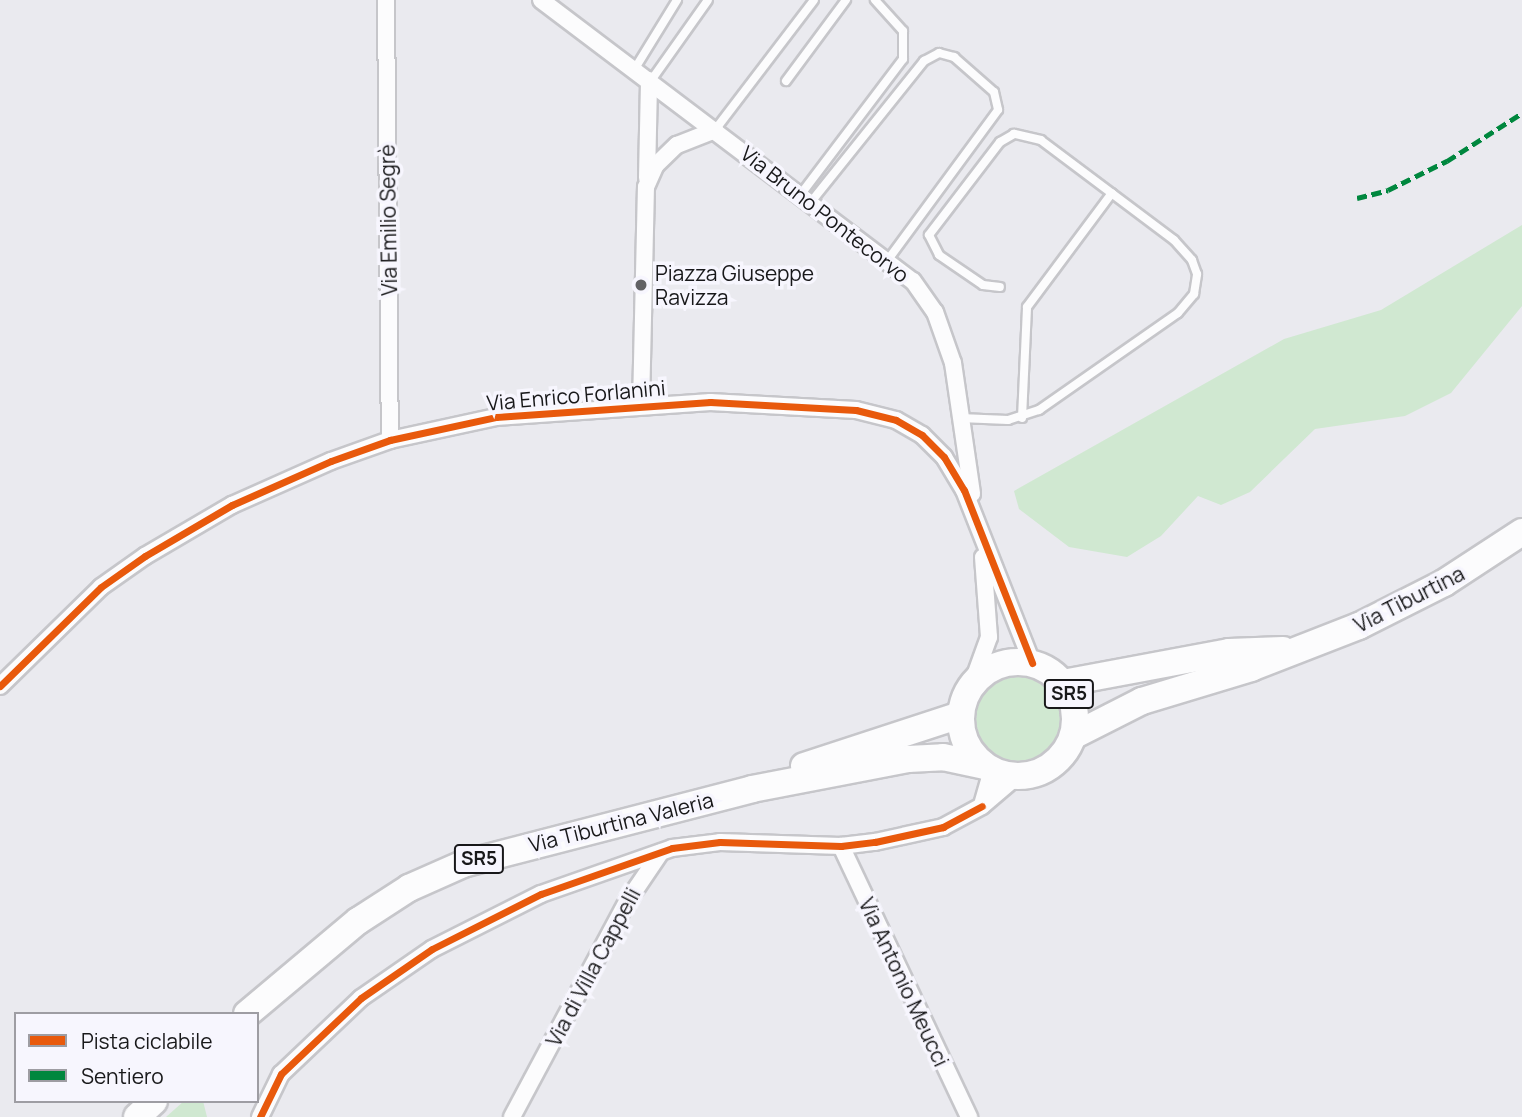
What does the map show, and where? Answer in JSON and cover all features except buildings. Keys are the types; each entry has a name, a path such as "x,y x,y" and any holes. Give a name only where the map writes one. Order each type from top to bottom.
{"main road":[{"name":"Via Tiburtina","path":"998,771 1052,765 1073,736 1131,705 1251,668 1288,650 1359,626 1408,603 1522,532"},
{"name":"Via Tiburtina","path":"1063,683 1241,650 1288,650"},
{"name":"SR5","path":"972,684 999,664 1032,663 1063,683 1072,699 1073,736"},
{"path":"972,684 960,715 966,744 998,771"},
{"name":"Via Tiburtina Valeria","path":"751,789 827,757 960,715"},
{"name":"Via Tiburtina Valeria","path":"249,1012 358,921 441,872 578,831 751,789 908,759 943,757 998,771"},
{"path":"137,1117 152,1103"}],"street":[{"name":"Via Emilio Segrè","path":"386,0 390,440"},
{"name":"Via Bruno Pontecorvo","path":"541,0 888,260 913,282 935,312 953,363 990,631 982,664 972,684"},
{"path":"641,406 650,81"},
{"path":"646,187 656,165 677,145 715,130"},
{"name":"Via Enrico Forlanini","path":"0,686 101,587 164,543 260,491 390,440 496,417 641,406 779,403 856,410 896,420 922,435 944,457 975,514"},
{"name":"Via Bruno Pontecorvo","path":"975,514 1032,663"},
{"path":"662,850 762,841 841,846 926,832 982,806 998,771"},
{"path":"982,806 998,771"},
{"name":"Via Antonio Meucci","path":"841,846 969,1117"},
{"name":"Via di Villa Cappelli","path":"260,1117 274,1084 289,1066 361,998 417,958 541,894 662,850"},
{"name":"Via di Villa Cappelli","path":"512,1117 627,902 662,850"}],"lane":[{"path":"635,70 677,0"},
{"path":"650,81 708,0"},
{"path":"715,130 814,0"},
{"path":"786,81 846,0"},
{"path":"806,198 903,59 902,31 875,0"},
{"path":"806,198 928,57 939,53 954,57 994,92 998,110 888,260"},
{"path":"960,418 1022,418 1178,313 1196,289 1196,267 1182,246 1035,136 1014,134 1000,142 929,235 939,255 983,285 1000,287"},
{"path":"1022,418 1027,307 1112,194"}],"green space":[{"path":"1522,225 1522,306 1451,393 1405,416 1315,429 1250,492 1221,505 1198,496 1161,536 1127,557 1069,547 1019,509 1014,491 1284,339 1381,310"},
{"path":"1018,677 1034,680 1048,689 1057,703 1060,719 1057,735 1048,749 1034,758 1018,761 1002,758 988,749 979,735 976,719 979,703 988,689 1002,680"},
{"path":"182,1103 204,1103 207,1117 166,1117"}],"marked path":[{"path":"1357,198 1388,190 1447,161 1522,113"}],"cycle path":[{"path":"0,686 101,587 145,556 232,505 331,461 390,440 496,417 710,402 856,410 896,420 922,435 944,457 964,490 1032,663"},
{"path":"260,1117 281,1074 361,998 432,949 541,894 672,848 720,842 841,846 875,842 943,827 982,806"}],"place":[{"name":"Piazza Giuseppe Ravizza","path":"641,285"}]}
